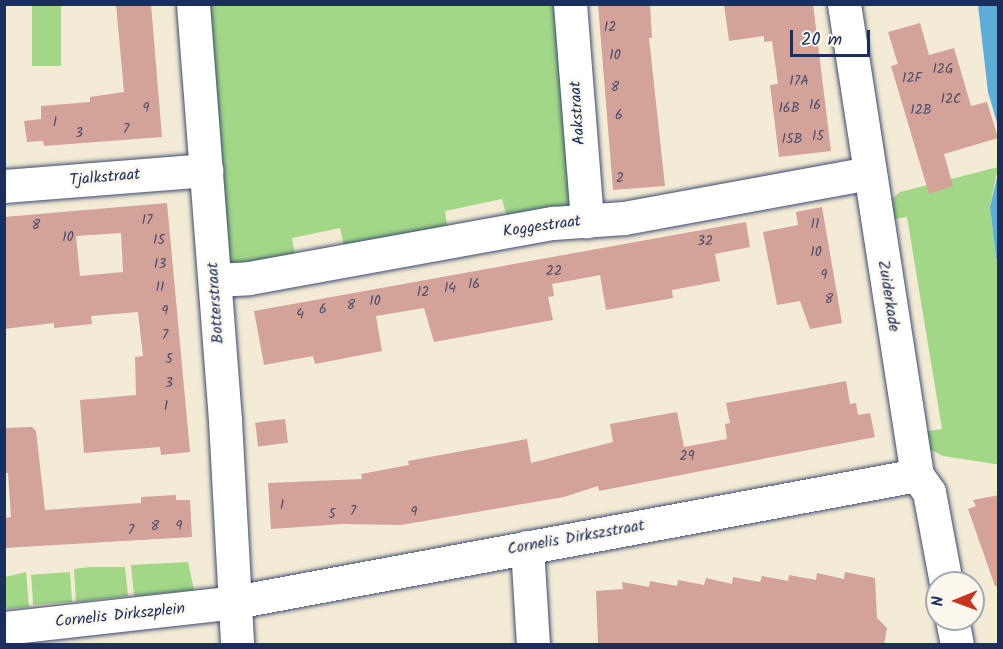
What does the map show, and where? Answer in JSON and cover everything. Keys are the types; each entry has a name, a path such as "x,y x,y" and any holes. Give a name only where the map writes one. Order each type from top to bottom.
{"street":[{"name":"Botterstraat","path":"193,4 215,280 237,645"},
{"name":"Aakstraat","path":"570,4 586,221"},
{"name":"Zuiderkade","path":"844,4 868,173 917,475 928,492 944,571"},
{"name":"Tjalkstraat","path":"4,186 206,170"},
{"name":"Koggestraat","path":"215,280 249,278 553,223 624,218 868,173"},
{"name":"Cornelis Dirkszstraat","path":"235,602 917,475"},
{"path":"527,547 532,645"},
{"name":"Cornelis Dirkszplein","path":"4,628 235,602"}],"green space":[{"path":"32,5 61,5 61,66 32,66"},
{"path":"203,5 560,5 572,201 563,209 508,221 502,199 445,211 448,232 345,250 340,228 292,238 296,260 235,266 229,262"},
{"path":"998,167 990,207 998,273 998,464 995,464 943,456 926,447 924,432 942,429 907,217 888,220 890,201 900,192"},
{"path":"188,562 194,590 134,596 131,565"},
{"path":"125,567 128,596 76,602 74,569"},
{"path":"26,572 29,607 5,609 5,577"},
{"path":"70,572 72,602 33,605 31,575"}],"water":[{"path":"978,5 998,5 998,126 988,92"},
{"path":"998,174 998,273 990,207"}],"building":[{"path":"116,4 151,4 162,137 44,146 43,141 27,142 24,121 41,119 41,106 90,102 90,97 124,92"},
{"path":"598,4 650,4 652,38 649,38 665,186 613,190"},
{"path":"724,4 813,4 831,151 779,157 770,85 778,84 772,41 764,42 764,36 729,41"},
{"path":"920,23 929,55 954,48 971,106 987,102 998,138 944,154 953,186 929,194 891,66 898,64 888,32"},
{"path":"167,203 190,452 161,455 160,447 84,453 80,400 136,395 135,357 143,356 138,312 91,316 92,324 54,328 54,323 4,329 4,217","holes":["121,233 123,272 80,276 76,236"]},
{"path":"822,207 842,323 810,329 800,301 777,305 763,232 798,225 796,212"},
{"path":"746,222 750,247 715,254 720,281 672,290 673,298 606,310 600,275 552,284 554,296 548,297 553,320 434,342 424,308 376,316 382,351 315,364 313,356 264,365 254,311"},
{"path":"846,381 850,404 856,403 858,415 870,413 875,437 599,491 598,486 564,497 401,525 343,524 271,529 268,483 362,479 361,474 409,465 408,461 527,439 531,463 613,442 610,424 677,412 684,447 727,439 725,424 730,423 726,403"},
{"path":"285,419 288,443 258,446 255,423"},
{"path":"32,427 36,431 45,510 141,503 141,497 176,495 176,500 190,500 192,537 4,548 4,518 11,517 8,473 4,473 4,428"},
{"path":"999,495 999,586 995,586 968,509 976,506 973,500"},
{"path":"845,572 875,578 877,618 887,628 884,645 598,644 596,591 623,589 622,582 649,587 650,581 677,586 678,580 704,585 706,578 732,584 733,577 760,582 762,576 788,581 789,575 816,580 817,573 844,579"}]}
